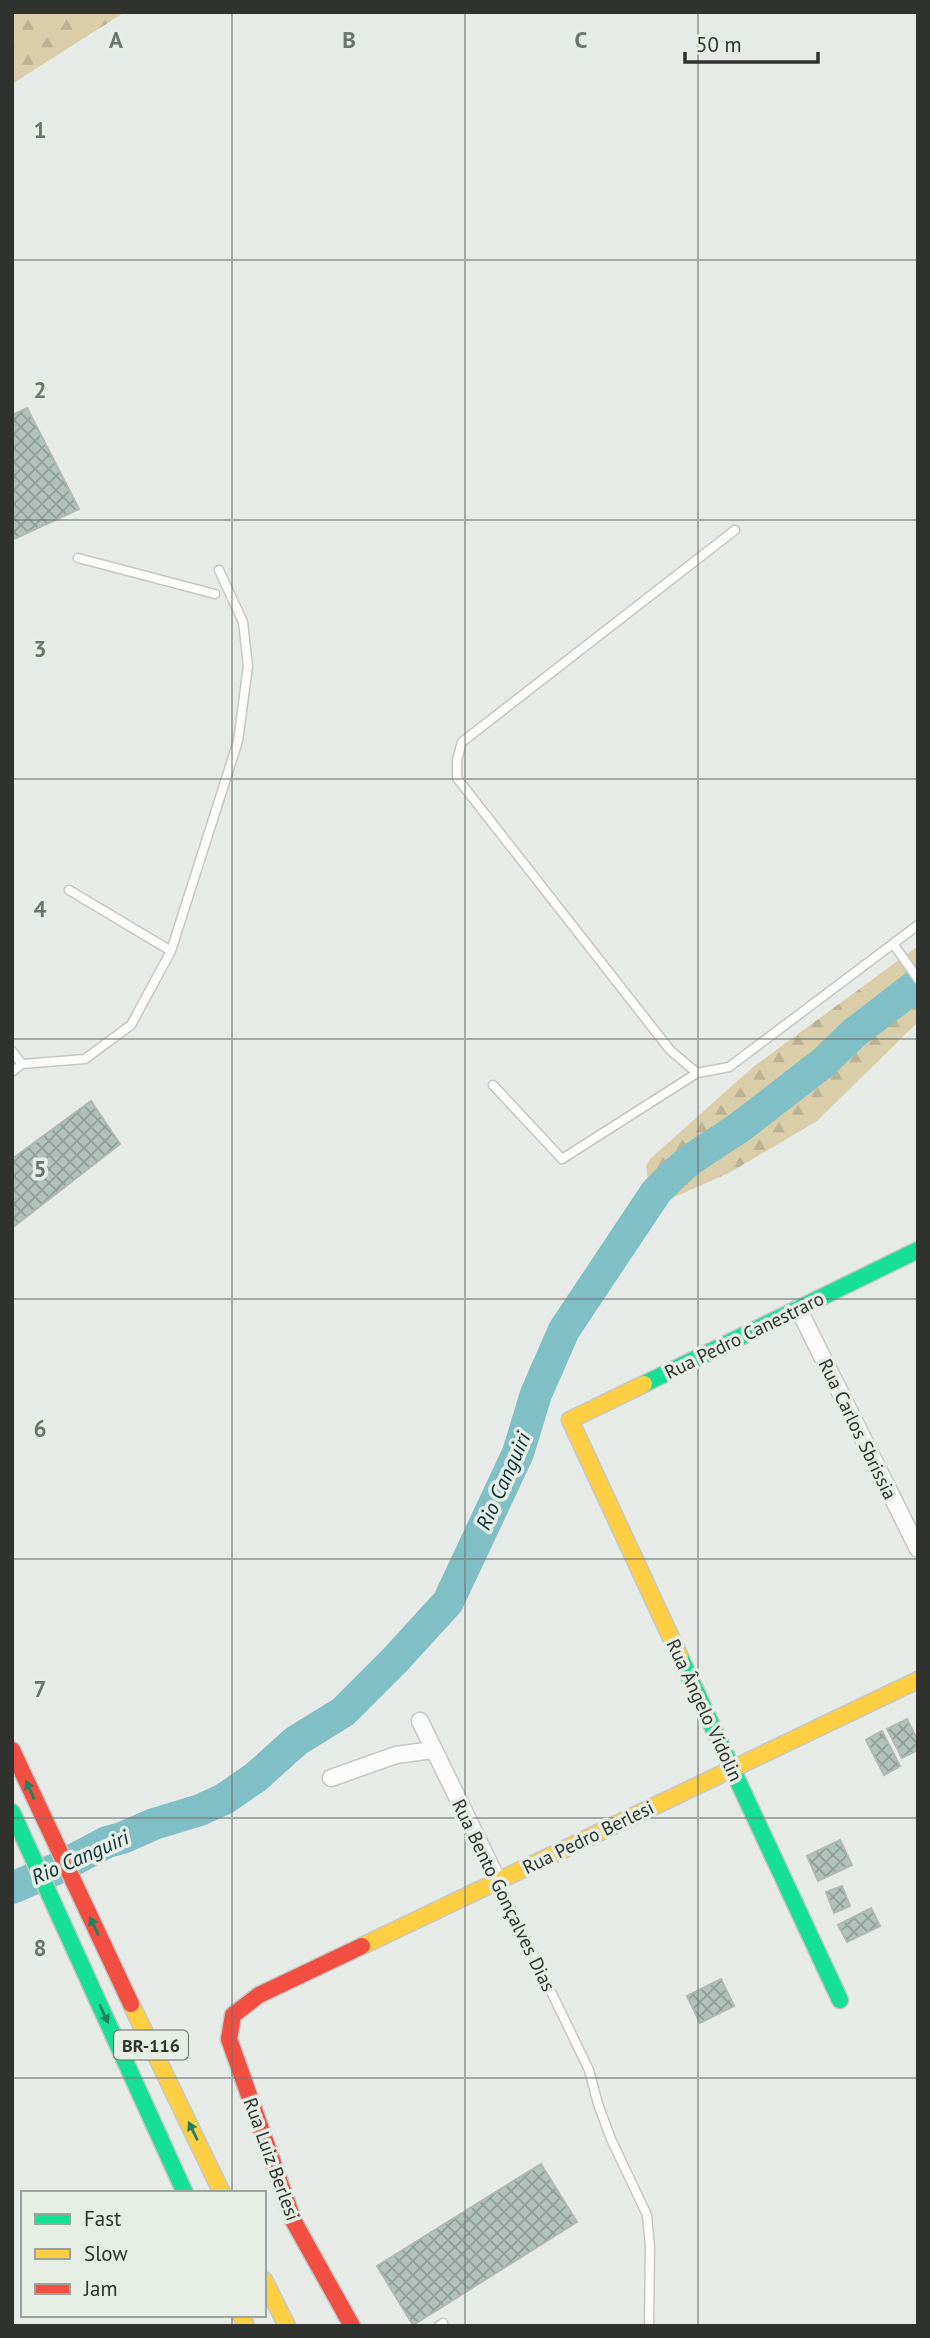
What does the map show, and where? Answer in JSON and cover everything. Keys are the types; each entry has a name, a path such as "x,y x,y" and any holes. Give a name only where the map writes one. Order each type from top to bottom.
{"main road":[{"name":"Rua Pedro Canestraro","path":"569,1420 918,1250"},
{"name":"Rua Ângelo Vidolin","path":"569,1420 839,2000"},
{"name":"Rua Pedro Berlesi","path":"259,1995 918,1680"},
{"name":"BR-116","path":"12,1750 221,2191"},
{"name":"BR-116","path":"12,1812 184,2191"},
{"name":"Rua Luiz Berlesi","path":"259,1995 233,2015 229,2039 294,2222 352,2326"},
{"path":"266,2284 286,2326"}],"street":[{"name":"Rua Carlos Sbrissia","path":"798,1308 918,1549"},
{"name":"Rua Bento Gonçalves Dias","path":"420,1721 498,1881"},
{"path":"331,1778 396,1755 433,1750"}],"lane":[{"path":"697,1073 670,1050 457,778 457,760 462,742 735,530"},
{"path":"78,558 215,594"},
{"path":"12,1072 22,1064 85,1059 131,1025 171,951 238,741 248,666 243,622 219,570"},
{"path":"69,890 171,951"},
{"path":"493,1085 562,1159 697,1073 729,1067 918,925"},
{"path":"894,945 918,979"},
{"path":"12,1051 22,1064"},
{"name":"Rua Bento Gonçalves Dias","path":"498,1881 589,2070 597,2104 647,2215 650,2247 649,2326"}],"green space":[{"path":"12,12 125,12 12,84"},
{"path":"918,946 918,1022 817,1121 729,1173 656,1205 650,1194 646,1166 650,1159 753,1067"}],"building":[{"path":"27,408 79,509 12,540 12,415"},
{"path":"91,1101 120,1144 12,1228 12,1159"},
{"path":"907,1719 918,1741 918,1750 902,1758 887,1729"},
{"path":"882,1731 900,1766 884,1775 866,1740"},
{"path":"840,1840 852,1865 818,1881 807,1856"},
{"path":"842,1886 850,1906 834,1913 826,1892"},
{"path":"871,1908 880,1926 847,1942 838,1925"},
{"path":"721,1979 734,2006 700,2023 687,1996"},
{"path":"541,2164 577,2222 413,2325 377,2266"}],"waterway":[{"name":"Rio Canguiri","path":"12,1888 107,1842 224,1799 256,1777 296,1741 343,1712 448,1602 518,1453 536,1394 564,1330 656,1192 690,1160 740,1127 918,984"}],"traffic: fast":[{"path":"644,1384 918,1250"},
{"path":"680,1657 840,2000"},
{"path":"12,1812 184,2191"}],"traffic: slow":[{"path":"644,1384 570,1420 680,1657"},
{"path":"362,1946 918,1680"},
{"path":"131,2004 221,2191"},
{"path":"266,2284 287,2326"},
{"path":"242,2317 246,2326"}],"traffic: jam":[{"path":"12,1750 131,2004"},
{"path":"352,2326 294,2222 229,2039 233,2015 259,1995 362,1946"}]}
